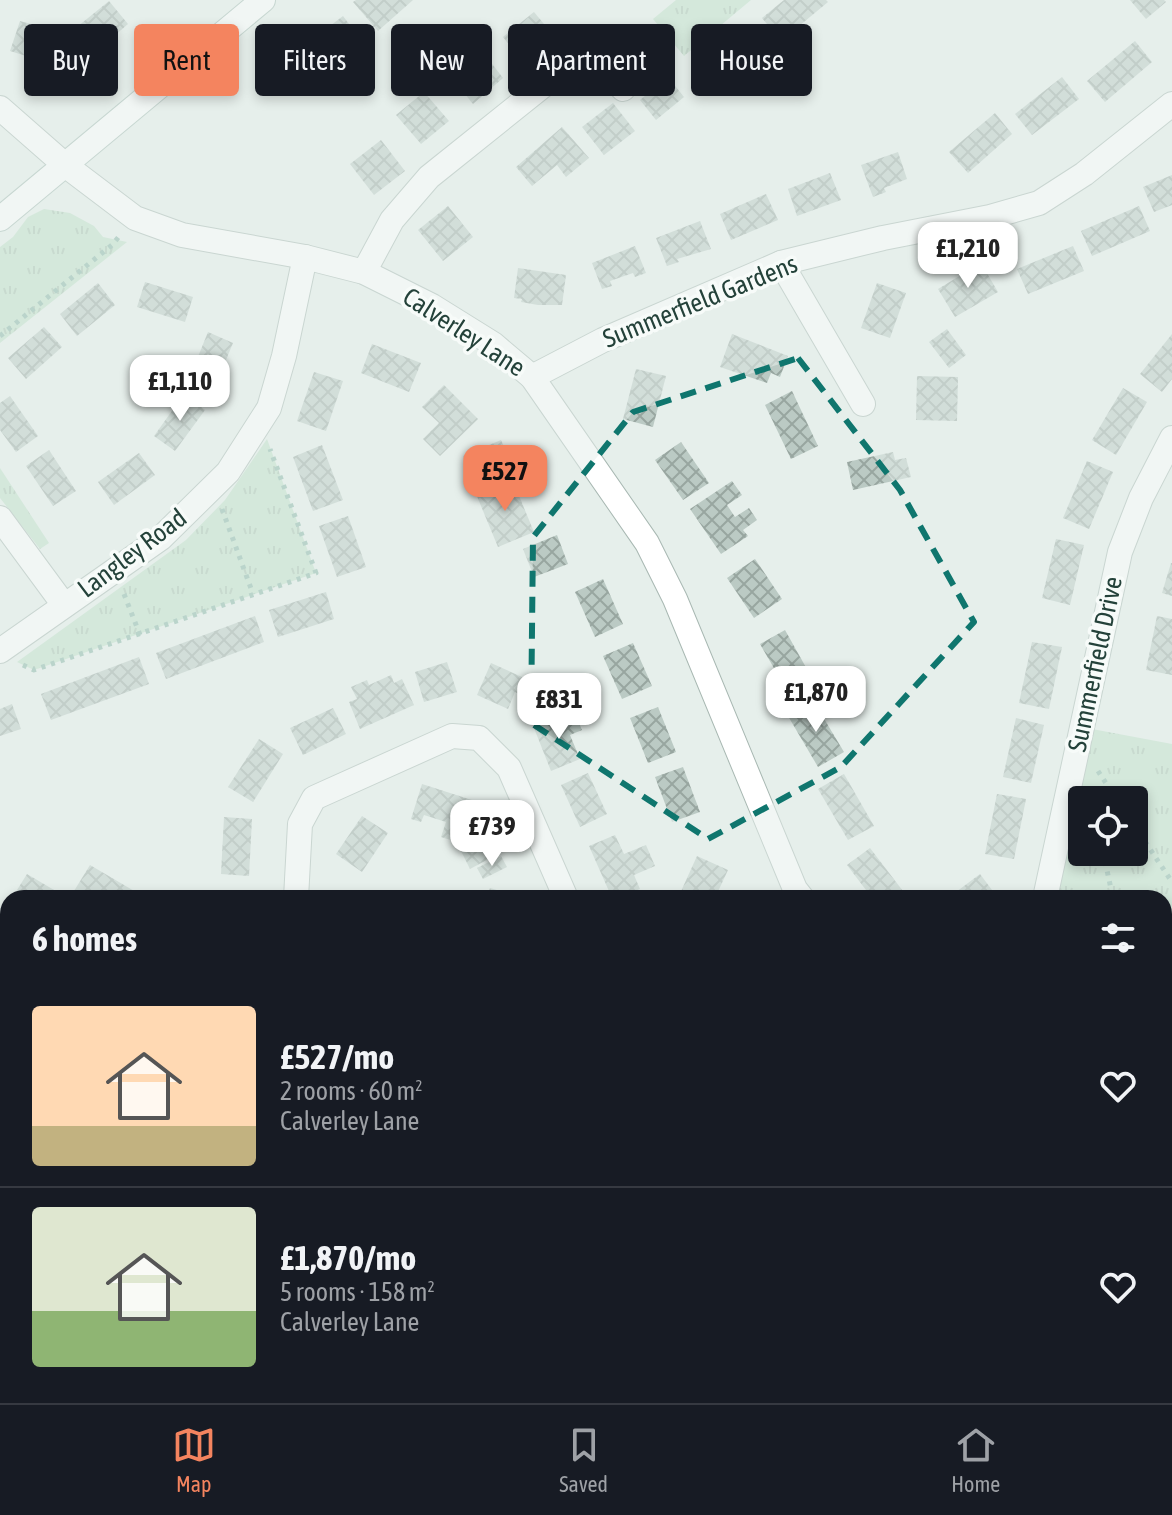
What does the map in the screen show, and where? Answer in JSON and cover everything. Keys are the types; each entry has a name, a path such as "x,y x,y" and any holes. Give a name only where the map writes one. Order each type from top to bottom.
{"street":[{"path":"0,219 263,0"},
{"path":"364,272 392,220 429,177 530,96"},
{"name":"Summerfield Gardens","path":"532,377 603,340 781,263 883,238 990,217 1039,203 1084,174 1172,104"},
{"name":"Calverley Lane","path":"0,108 65,165 135,218 182,235 305,257 364,272 432,306 493,344 532,377 647,543 675,599 796,890"},
{"name":"Langley Road","path":"9,656 64,605 161,538 228,472 269,408 284,356 305,257"},
{"path":"781,263 863,404"},
{"name":"Summerfield Drive","path":"1047,890 1120,552 1141,498 1172,438"},
{"path":"0,518 64,605"},
{"path":"296,890 300,824 314,798 452,736 479,738 509,768 562,890"}],"path":[{"path":"0,336 112,245 135,218"},
{"path":"9,656 34,670 316,573 260,422"},
{"path":"214,486 253,594"},
{"path":"114,570 140,635"},
{"path":"1148,846 1172,882"},
{"path":"1106,866 1111,890"}],"highlighted area":[{"path":"798,358 900,490 974,622 841,767 708,839 531,723 533,537 633,412"}],"green space":[{"path":"676,0 751,0 722,24 691,24 691,50 684,56 675,45 675,24 657,24 653,19"},
{"path":"44,209 70,213 94,226 103,237 127,242 0,343 0,247 13,237 28,217"},
{"path":"267,439 316,573 34,670 17,662 186,540 225,500"},
{"path":"0,468 49,543 40,549 0,498"},
{"path":"1092,729 1172,744 1172,890 1055,890 1068,833 1068,866 1148,866 1148,786 1079,786"}],"building":[{"path":"356,0 413,0 378,31 353,2"},
{"path":"784,0 828,2 801,24 767,24 762,18"},
{"path":"1130,0 1164,0 1166,2 1146,19"},
{"path":"109,1 128,24 118,33 118,24 81,24"},
{"path":"534,12 544,24 519,24"},
{"path":"343,16 349,24 333,24"},
{"path":"20,21 30,24 24,24 24,55 10,51"},
{"path":"1135,41 1152,62 1105,102 1087,81"},
{"path":"492,64 503,78 492,88"},
{"path":"1062,77 1079,99 1032,135 1015,114"},
{"path":"675,86 684,97 656,120 640,100 645,96 675,96"},
{"path":"419,96 427,96 449,121 421,144 396,115"},
{"path":"467,96 482,96 473,104"},
{"path":"613,103 635,131 604,155 582,127"},
{"path":"995,113 1012,134 968,173 949,152"},
{"path":"562,127 589,158 566,177 557,165 532,186 516,167"},
{"path":"381,140 405,171 374,195 350,164"},
{"path":"898,152 907,179 884,188 886,192 873,197 861,165"},
{"path":"830,173 841,200 797,216 788,189"},
{"path":"1172,175 1172,205 1154,212 1143,187"},
{"path":"766,194 778,220 731,240 720,214"},
{"path":"448,206 473,237 443,261 418,230"},
{"path":"1139,206 1150,231 1092,256 1081,231"},
{"path":"700,221 711,249 677,259 679,262 667,266 656,238"},
{"path":"635,246 646,273 635,277 633,273 610,281 612,286 602,289 592,263"},
{"path":"1073,246 1084,271 1028,294 1017,269"},
{"path":"981,263 998,292 955,317 938,289"},
{"path":"518,268 566,275 562,305 538,305 514,298"},
{"path":"145,282 193,297 185,322 137,307"},
{"path":"98,283 115,305 77,336 60,314"},
{"path":"877,283 906,293 890,338 861,328"},
{"path":"44,327 62,347 26,379 8,358"},
{"path":"947,329 966,355 949,368 929,342"},
{"path":"208,332 233,343 214,389 189,379"},
{"path":"732,334 788,356 780,377 771,373 767,383 720,367"},
{"path":"1172,334 1172,379 1162,392 1140,374"},
{"path":"372,344 421,363 409,392 361,373"},
{"path":"636,369 666,376 653,427 623,419"},
{"path":"314,372 343,381 326,431 297,421"},
{"path":"917,376 958,377 957,421 916,420"},
{"path":"444,385 478,419 440,456 423,439 439,423 422,407"},
{"path":"1123,388 1147,402 1116,455 1092,440"},
{"path":"792,391 818,446 791,459 765,405"},
{"path":"184,394 205,410 175,451 154,436"},
{"path":"10,396 38,436 16,452 0,430 0,403"},
{"path":"501,440 512,464 473,481 463,456"},
{"path":"681,442 709,483 683,500 655,460"},
{"path":"322,445 343,500 313,511 293,457"},
{"path":"49,450 76,491 53,506 26,466"},
{"path":"893,452 895,460 906,458 911,477 853,490 847,462"},
{"path":"139,453 155,475 114,505 98,482"},
{"path":"1087,461 1113,472 1089,529 1063,518"},
{"path":"512,479 534,532 498,547 476,494"},
{"path":"732,481 742,495 727,505 735,517 749,508 757,520 743,530 748,536 721,554 690,509"},
{"path":"348,516 366,567 337,577 319,526"},
{"path":"557,535 568,564 534,577 523,549"},
{"path":"1056,539 1084,545 1070,605 1042,598"},
{"path":"755,559 782,599 754,618 727,578"},
{"path":"1172,563 1172,596 1162,593"},
{"path":"603,579 623,624 595,637 575,592"},
{"path":"326,592 334,619 278,637 269,610"},
{"path":"255,616 264,642 166,679 156,653"},
{"path":"1157,616 1172,619 1172,675 1146,670"},
{"path":"785,630 813,680 789,694 760,644"},
{"path":"1032,642 1062,647 1049,709 1019,703"},
{"path":"633,643 652,686 622,699 603,656"},
{"path":"139,657 149,684 51,720 41,694"},
{"path":"447,662 457,692 424,702 415,672"},
{"path":"491,663 531,681 524,697 515,692 508,709 477,695"},
{"path":"391,675 394,683 402,679 414,705 360,729 349,702 357,699 351,687 367,680 369,685"},
{"path":"814,702 844,752 818,767 788,716"},
{"path":"12,704 21,729 0,736 0,709"},
{"path":"658,707 676,752 648,763 630,718"},
{"path":"333,708 346,734 303,755 290,728"},
{"path":"574,712 582,730 570,735 580,759 551,771 534,728"},
{"path":"1016,718 1044,725 1031,783 1003,777"},
{"path":"259,739 283,754 253,802 228,787"},
{"path":"683,767 700,812 672,822 655,777"},
{"path":"588,773 607,814 580,827 561,785"},
{"path":"844,774 874,826 848,840 818,789"},
{"path":"422,784 475,801 466,828 462,827 457,842 441,837 446,822 424,815 421,822 411,819"},
{"path":"997,794 1026,799 1014,859 985,854"},
{"path":"362,816 388,833 362,872 336,854"},
{"path":"224,817 252,819 249,876 221,874"},
{"path":"489,831 500,853 470,869 459,847"},
{"path":"615,835 624,854 646,845 655,866 634,875 640,889 608,890 589,846"},
{"path":"870,848 902,890 866,890 847,865"},
{"path":"501,856 507,867 483,879 477,868"},
{"path":"697,856 728,870 719,890 682,890"},
{"path":"90,865 132,890 75,890"},
{"path":"27,874 54,890 17,890"},
{"path":"980,874 992,890 959,890"}]}
